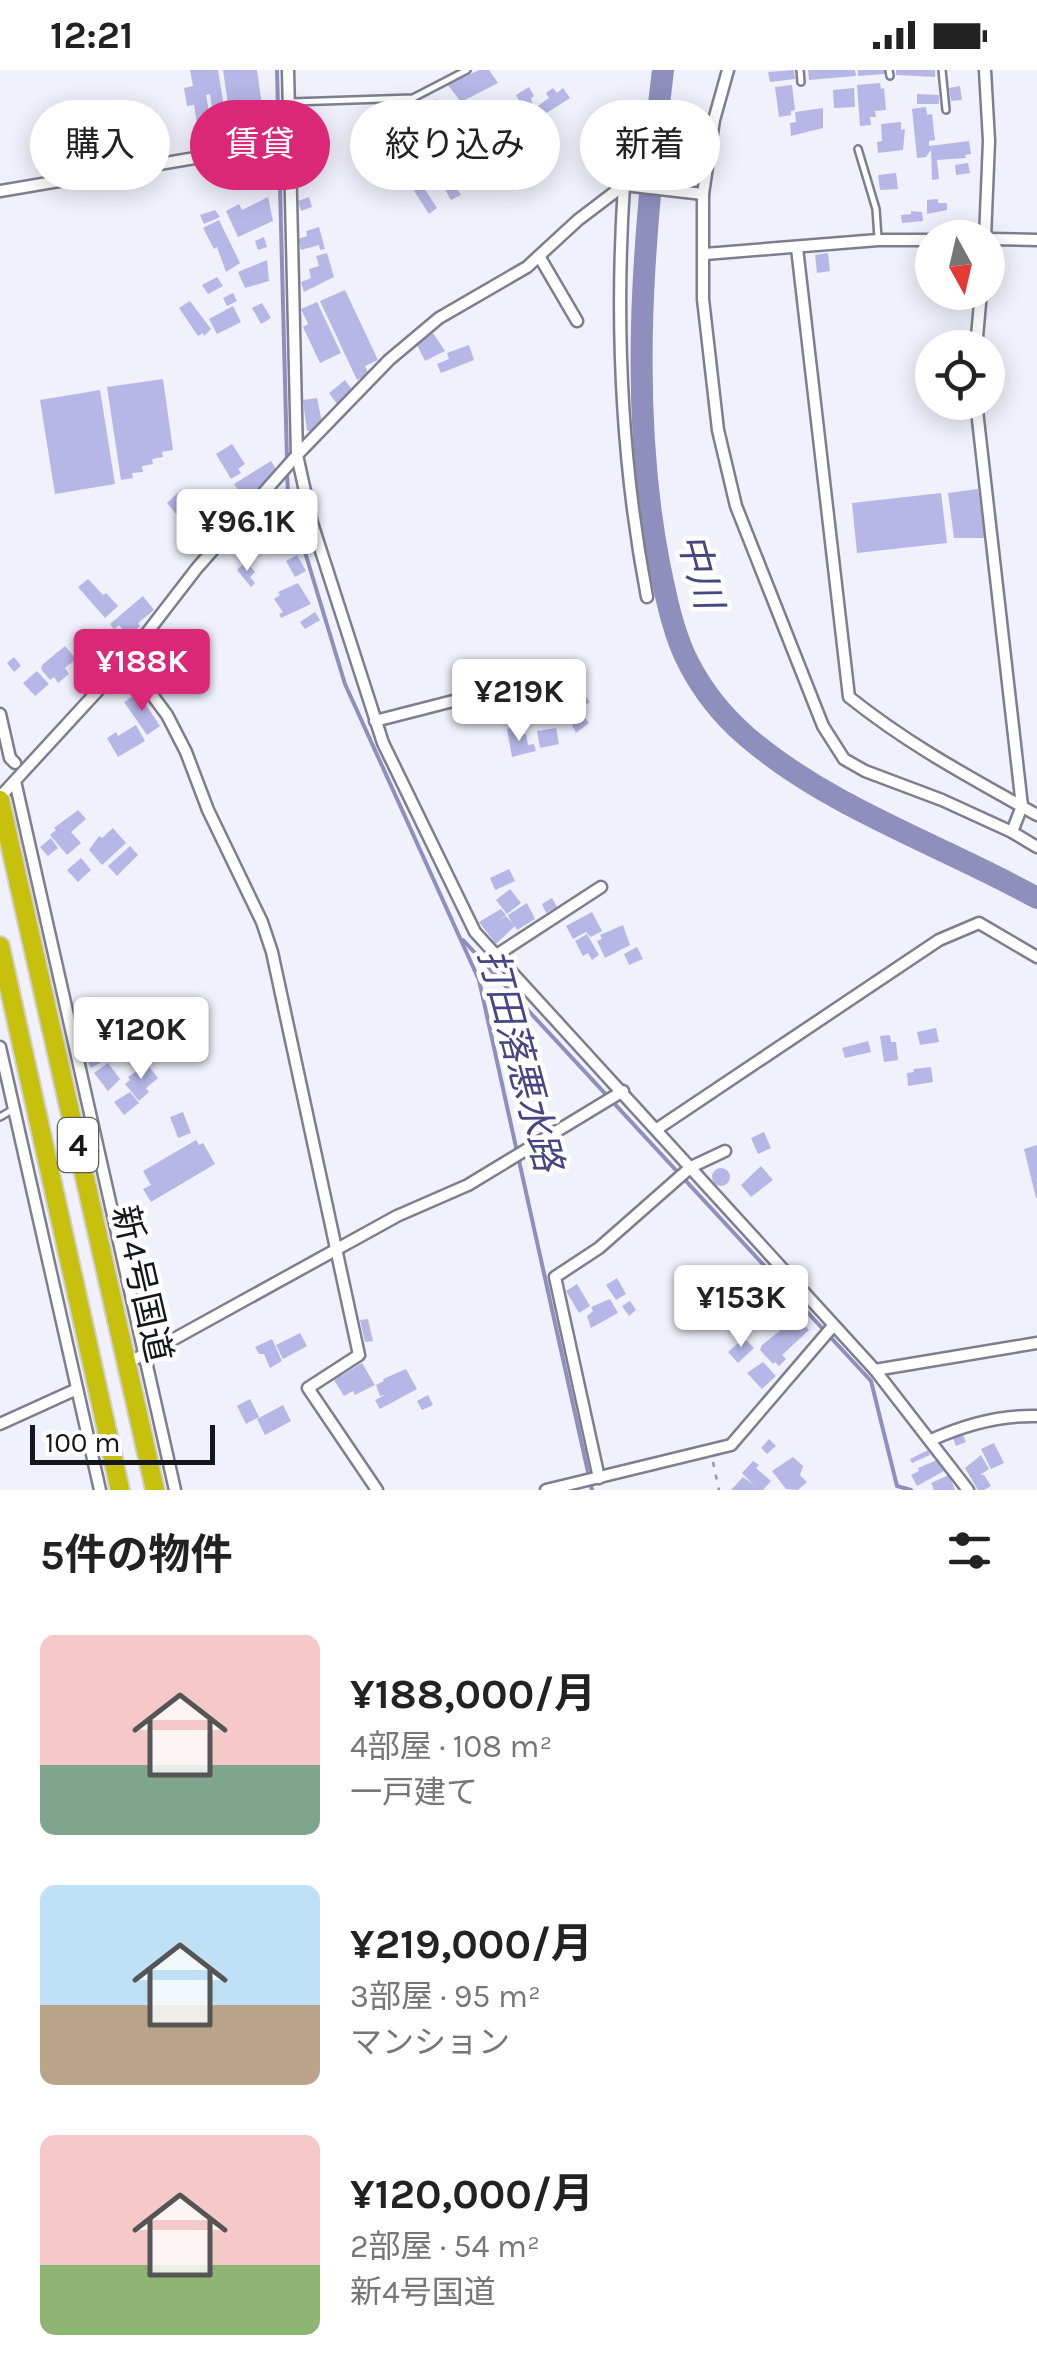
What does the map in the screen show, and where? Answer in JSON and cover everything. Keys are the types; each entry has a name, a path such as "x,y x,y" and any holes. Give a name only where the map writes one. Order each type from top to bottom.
{"highway":[{"name":"新4号国道","path":"0,798 155,1490"},
{"name":"新4号国道","path":"0,946 120,1490"}],"street":[{"path":"288,70 288,100"},
{"path":"728,70 714,120 704,194 703,299 718,430 736,506 832,744 844,759 942,800 1037,847"},
{"path":"985,70 990,142 987,220"},
{"path":"0,191 190,159"},
{"path":"291,190 297,454 312,523 383,744 475,932 875,1370 968,1490"},
{"path":"0,798 126,660 197,568 297,454 389,360 439,318 527,267 578,220 619,190"},
{"path":"624,190 620,377 634,520 648,597"},
{"path":"664,190 704,194"},
{"path":"1005,239 1037,240"},
{"path":"705,254 915,240"},
{"path":"798,248 849,697 897,735 950,768 1037,814"},
{"path":"539,256 577,321"},
{"path":"978,420 1022,806 1012,832"},
{"path":"126,660 168,715 272,952 358,1356 308,1388 377,1490"},
{"path":"375,721 500,689"},
{"path":"0,714 10,758 16,763"},
{"path":"14,781 175,1490"},
{"path":"498,954 601,886"},
{"path":"656,1129 939,940 979,923 1037,958"},
{"path":"0,1047 100,1490"},
{"path":"126,1362 397,1216 468,1185 623,1091"},
{"path":"599,1478 556,1278 599,1248 691,1167 725,1151"},
{"path":"546,1490 731,1445 834,1326"},
{"path":"875,1370 1037,1343"},
{"path":"0,1424 77,1389"},
{"path":"931,1440 954,1429 988,1421 1037,1416"}],"lane":[{"path":"330,101 412,98 467,70"},
{"path":"800,70 801,82"},
{"path":"942,70 946,110"},
{"path":"858,149 876,209 878,240"},
{"path":"0,1117 12,1110"}],"path":[{"path":"711,1452 719,1490"}],"building":[{"path":"190,70 218,70 223,100 211,100 210,94 206,95 207,100 190,100 187,106 184,88 193,86"},
{"path":"223,70 257,70 261,100 227,100"},
{"path":"479,70 489,70 498,83 465,100 459,100 448,85"},
{"path":"794,70 795,79 770,82 768,72"},
{"path":"808,70 855,70 856,76 809,80"},
{"path":"858,70 885,70 885,74 858,76"},
{"path":"896,70 935,70 935,77 896,75"},
{"path":"880,83 886,110 875,111 876,117 870,117 871,125 860,126 857,85"},
{"path":"792,85 795,110 779,117 775,87"},
{"path":"960,86 962,100 951,101 949,88"},
{"path":"529,87 534,96 532,100 519,100 516,95"},
{"path":"553,88 557,93 563,88 570,98 560,104 560,100 546,100 546,93"},
{"path":"854,88 855,107 834,108 833,90"},
{"path":"917,94 939,95 939,104 917,104"},
{"path":"926,107 927,115 932,114 935,140 929,141 929,146 969,141 971,154 966,158 937,160 939,179 932,180 931,150 926,157 917,158 912,109"},
{"path":"823,108 823,128 791,136 790,123 796,122 795,112"},
{"path":"901,122 901,130 905,129 903,150 878,153 881,124"},
{"path":"968,163 970,173 956,175 955,165"},
{"path":"896,173 898,189 880,190 878,175"},
{"path":"413,190 425,190 437,208 429,214"},
{"path":"445,190 458,190 461,195 451,200"},
{"path":"268,197 273,221 238,237 226,211 239,204 242,210"},
{"path":"309,197 312,207 301,211 298,201"},
{"path":"938,199 938,203 947,203 947,210 927,214 927,200"},
{"path":"215,210 220,217 204,224 200,215"},
{"path":"922,212 923,220 902,223 901,215"},
{"path":"219,220 240,263 226,272 217,247 214,249 203,228"},
{"path":"319,227 325,249 320,250 319,245 301,250 298,239"},
{"path":"264,237 267,247 258,250 255,241"},
{"path":"327,253 334,277 304,292 301,282 311,278 309,269 319,266 316,256"},
{"path":"828,253 830,271 817,273 815,255"},
{"path":"267,260 269,281 245,288 238,272"},
{"path":"217,277 223,286 208,294 202,285"},
{"path":"345,290 378,360 365,366 369,375 357,380 320,301"},
{"path":"233,293 237,301 227,306 223,298"},
{"path":"190,301 211,329 204,336 198,336 179,308"},
{"path":"317,302 341,353 320,363 303,327 308,324 301,309"},
{"path":"262,303 271,318 261,324 252,308"},
{"path":"233,306 241,322 217,334 209,319"},
{"path":"433,333 445,351 425,361 417,345"},
{"path":"469,345 474,360 441,373 437,364 449,359 447,353"},
{"path":"163,379 173,450 152,459 153,464 142,466 143,472 132,473 133,478 121,480 107,387"},
{"path":"345,380 353,391 337,404 329,393"},
{"path":"100,390 115,484 55,494 40,400"},
{"path":"317,398 322,422 318,422 319,430 307,431 303,400"},
{"path":"232,444 245,464 238,469 241,473 231,479 216,454"},
{"path":"271,461 281,477 246,502 234,484"},
{"path":"978,489 985,538 954,538 948,493"},
{"path":"181,490 191,502 177,515 167,503"},
{"path":"941,493 947,543 857,553 852,503"},
{"path":"223,499 235,512 213,531 202,517"},
{"path":"187,512 204,532 198,537 181,517"},
{"path":"297,555 306,571 295,577 286,561"},
{"path":"246,562 255,572 250,577 255,583 251,587 237,570"},
{"path":"88,579 118,606 105,618 78,587"},
{"path":"298,583 311,604 281,618 279,614 283,612 274,599 280,595 278,592"},
{"path":"143,596 154,610 138,623 140,626 128,636 119,625 114,629 110,624"},
{"path":"315,612 320,620 305,629 300,622"},
{"path":"65,646 76,659 65,668 69,674 58,683 41,669"},
{"path":"14,657 21,666 14,672 7,663"},
{"path":"37,671 49,684 35,696 23,683"},
{"path":"574,682 590,702 583,706 567,690"},
{"path":"138,693 160,726 147,735 124,702"},
{"path":"525,697 535,700 535,709 514,711 514,701"},
{"path":"584,716 589,723 576,733 572,725"},
{"path":"136,725 145,741 118,757 107,738"},
{"path":"515,727 516,735 526,734 528,745 534,744 536,751 512,757 507,729"},
{"path":"556,728 559,744 540,748 537,731"},
{"path":"78,810 86,819 71,832 81,843 67,855 50,835"},
{"path":"113,828 126,843 102,865 89,850 99,836 102,838"},
{"path":"51,838 58,848 48,856 40,847"},
{"path":"130,846 138,855 117,876 108,866"},
{"path":"81,858 91,870 78,882 67,870"},
{"path":"509,869 515,881 495,890 490,878"},
{"path":"510,889 521,903 507,914 496,900"},
{"path":"552,898 557,907 546,913 542,904"},
{"path":"527,903 535,919 517,930 515,926 496,944 479,922 501,909 506,915 498,921 506,916 512,923 508,915"},
{"path":"592,912 602,931 591,937 586,932 573,939 566,926"},
{"path":"623,925 630,945 605,958 597,941 602,939 600,935"},
{"path":"587,934 599,955 592,960 588,953 583,956 575,941"},
{"path":"637,947 643,959 629,965 624,954"},
{"path":"936,1028 939,1042 920,1045 917,1032"},
{"path":"890,1035 891,1042 896,1042 898,1060 884,1062 880,1036"},
{"path":"868,1041 871,1052 845,1058 842,1048"},
{"path":"96,1054 100,1063 91,1068 87,1059"},
{"path":"108,1063 120,1079 108,1091 94,1073"},
{"path":"147,1064 158,1078 139,1101 125,1084 130,1080 128,1077"},
{"path":"931,1067 933,1082 908,1086 907,1073"},
{"path":"130,1092 139,1103 124,1115 114,1102"},
{"path":"183,1112 191,1133 178,1138 170,1117"},
{"path":"764,1132 771,1148 758,1154 751,1138"},
{"path":"196,1140 199,1145 203,1143 215,1164 151,1202 143,1189 151,1185 143,1171"},
{"path":"1037,1145 1037,1198 1036,1198 1024,1149"},
{"path":"761,1166 773,1180 751,1197 741,1185"},
{"path":"721,1168 730,1177 721,1186 712,1177"},
{"path":"617,1278 626,1294 616,1300 606,1285"},
{"path":"577,1284 590,1306 579,1313 566,1291"},
{"path":"759,1293 767,1302 747,1319 742,1313"},
{"path":"610,1299 618,1313 591,1328 587,1316 593,1311 591,1307"},
{"path":"630,1301 636,1310 629,1316 622,1306"},
{"path":"797,1317 809,1330 782,1355 786,1359 779,1366 773,1364 760,1350 762,1345"},
{"path":"368,1319 373,1341 365,1342 360,1320"},
{"path":"300,1333 307,1346 283,1359 276,1345"},
{"path":"744,1338 754,1348 738,1363 728,1352"},
{"path":"272,1339 282,1361 270,1368 264,1354 259,1354 255,1347"},
{"path":"763,1362 776,1376 762,1389 747,1373"},
{"path":"362,1363 375,1385 344,1396 334,1380"},
{"path":"406,1369 417,1389 380,1409 375,1400 385,1395 380,1396 376,1385"},
{"path":"428,1395 433,1405 422,1410 417,1401"},
{"path":"250,1399 259,1417 246,1424 237,1406"},
{"path":"283,1405 291,1421 265,1435 257,1419"},
{"path":"962,1433 966,1442 956,1446 952,1436"},
{"path":"769,1439 776,1446 767,1454 761,1448"},
{"path":"994,1443 1004,1463 991,1469 981,1449"},
{"path":"928,1450 930,1455 912,1463 910,1459"},
{"path":"981,1455 989,1469 980,1475 991,1486 978,1490 965,1468"},
{"path":"793,1457 803,1466 800,1475 807,1482 798,1490 786,1489 772,1471"},
{"path":"937,1460 944,1471 917,1486 911,1475"},
{"path":"753,1461 771,1481 763,1490 731,1490 743,1477 754,1485 742,1473"},
{"path":"949,1475 955,1490 934,1490 931,1483"}],"waterway":[{"name":"打田落悪水路","path":"277,70 287,460"},
{"name":"中川","path":"663,70 645,254 644,441 659,563 683,652 722,712 779,762 850,805 1037,898"},
{"name":"打田落悪水路","path":"287,470 288,496 345,684 479,980 592,1490"},
{"path":"463,940 871,1381 897,1486 911,1490"}]}
